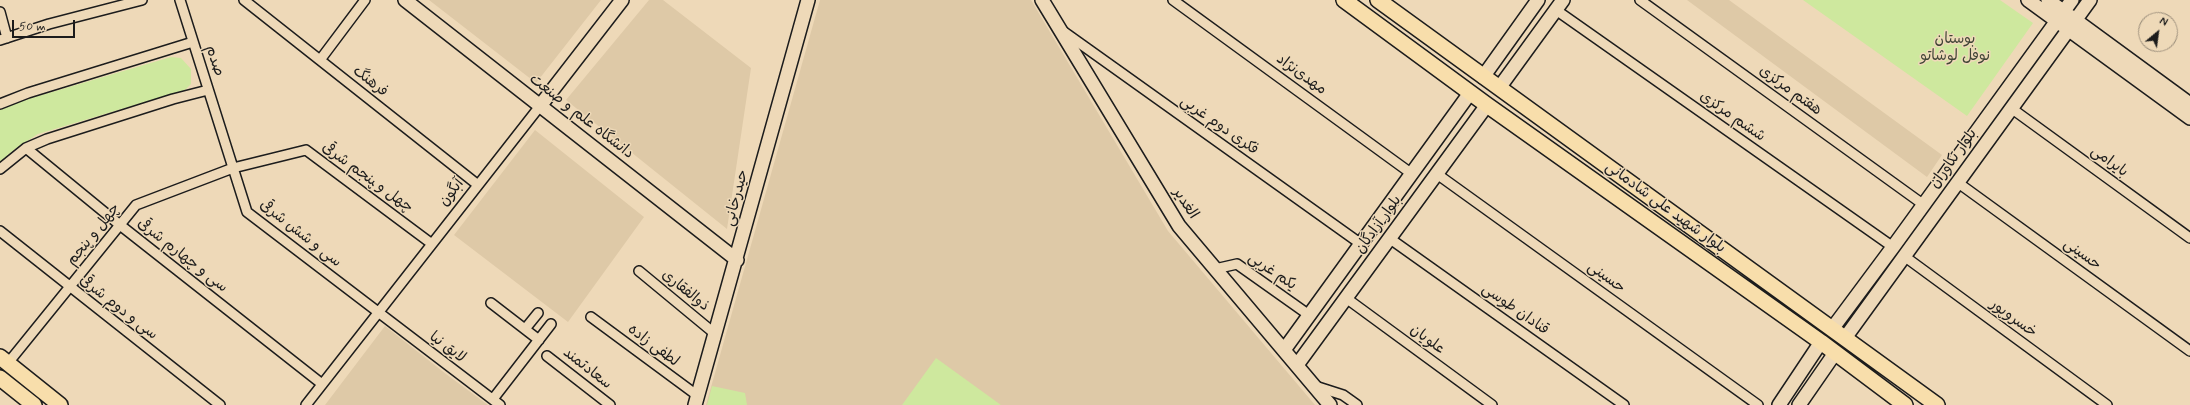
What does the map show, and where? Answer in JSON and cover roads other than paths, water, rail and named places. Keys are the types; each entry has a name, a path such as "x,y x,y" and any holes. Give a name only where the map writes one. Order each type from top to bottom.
{"main road":[{"name":"دانشگاه علم و صنعت","path":"405,0 737,260"},
{"name":"آبگون","path":"540,106 622,0"},
{"name":"حیدرخانی","path":"696,401 714,333 737,260 808,0"},
{"name":"الغدیر","path":"1042,0 1179,226 1330,405"},
{"path":"1344,0 1470,93 1538,0"},
{"path":"1378,0 1483,77"},
{"path":"2028,0 2060,16 2190,118"},
{"path":"2048,0 2060,16"},
{"name":"بلوار تکاوران","path":"1832,329 1924,205 2072,0"},
{"name":"بلوار تکاوران","path":"1845,338 2090,0"},
{"path":"1487,105 1560,5"},
{"path":"2072,25 2190,104"},
{"name":"بلوار شهید علی شادمانی","path":"1483,77 1845,338"},
{"path":"556,86 551,100 558,119"},
{"name":"بلوار آزادگان","path":"1284,350 1470,93"},
{"name":"بلوار شهید علی شادمانی","path":"1470,93 1835,353"},
{"name":"بلوار آزادگان","path":"1296,365 1487,105"},
{"path":"1779,405 1821,342 1832,329"},
{"path":"1799,405 1845,338 1937,405"},
{"path":"1835,353 1905,405"},
{"path":"4,360 60,405"},
{"path":"2,384 34,405"}],"street":[{"path":"0,12 4,39 49,24 142,0"},
{"path":"180,0 193,42"},
{"name":"فرهنگ","path":"244,0 478,185"},
{"path":"320,60 365,0"},
{"name":"مهدی‌نژاد","path":"1173,0 1412,174"},
{"name":"هفتم مرکزی","path":"1640,0 1924,205"},
{"name":"ششم مرکزی","path":"1560,5 1893,247"},
{"name":"فکری دوم غربی","path":"1061,30 1361,244"},
{"name":"صدم","path":"0,104 28,93 193,42 208,90 61,134 26,148 0,169"},
{"name":"سی و شش شرقی","path":"208,90 247,212 378,313"},
{"name":"آبگون","path":"306,405 540,106"},
{"name":"بایرامی","path":"2011,108 2190,238"},
{"name":"سی و چهارم شرقی","path":"26,148 120,225 322,384"},
{"name":"چهل و ‍پنجم شرقی","path":"233,168 306,150 432,244"},
{"name":"چهل و پنجم","path":"4,360 69,288 136,205 233,168"},
{"name":"حسینی","path":"1436,174 1758,405"},
{"name":"حسینی","path":"1958,182 2190,351"},
{"name":"سی و دوم شرقی","path":"0,231 69,288 220,405"},
{"name":"قنادان طوسی","path":"1389,238 1624,405"},
{"name":"خسروپور","path":"1904,256 2107,405"},
{"name":"یکم غربی","path":"1215,269 1237,264 1310,315"},
{"name":"ذوالفقاری","path":"639,271 714,333"},
{"name":"علویان","path":"1346,298 1492,405"},
{"path":"491,303 539,340"},
{"name":"لایق نیا","path":"378,313 496,402"},
{"path":"525,329 538,313"},
{"name":"لطفی زاده","path":"591,317 696,401"},
{"path":"496,402 551,324"},
{"name":"سعادتمند","path":"547,356 610,405"},
{"path":"1314,386 1343,395 1357,405"}],"park label":[{"name":"بوستان نوفل لوشاتو","path":"1955,48"}]}
